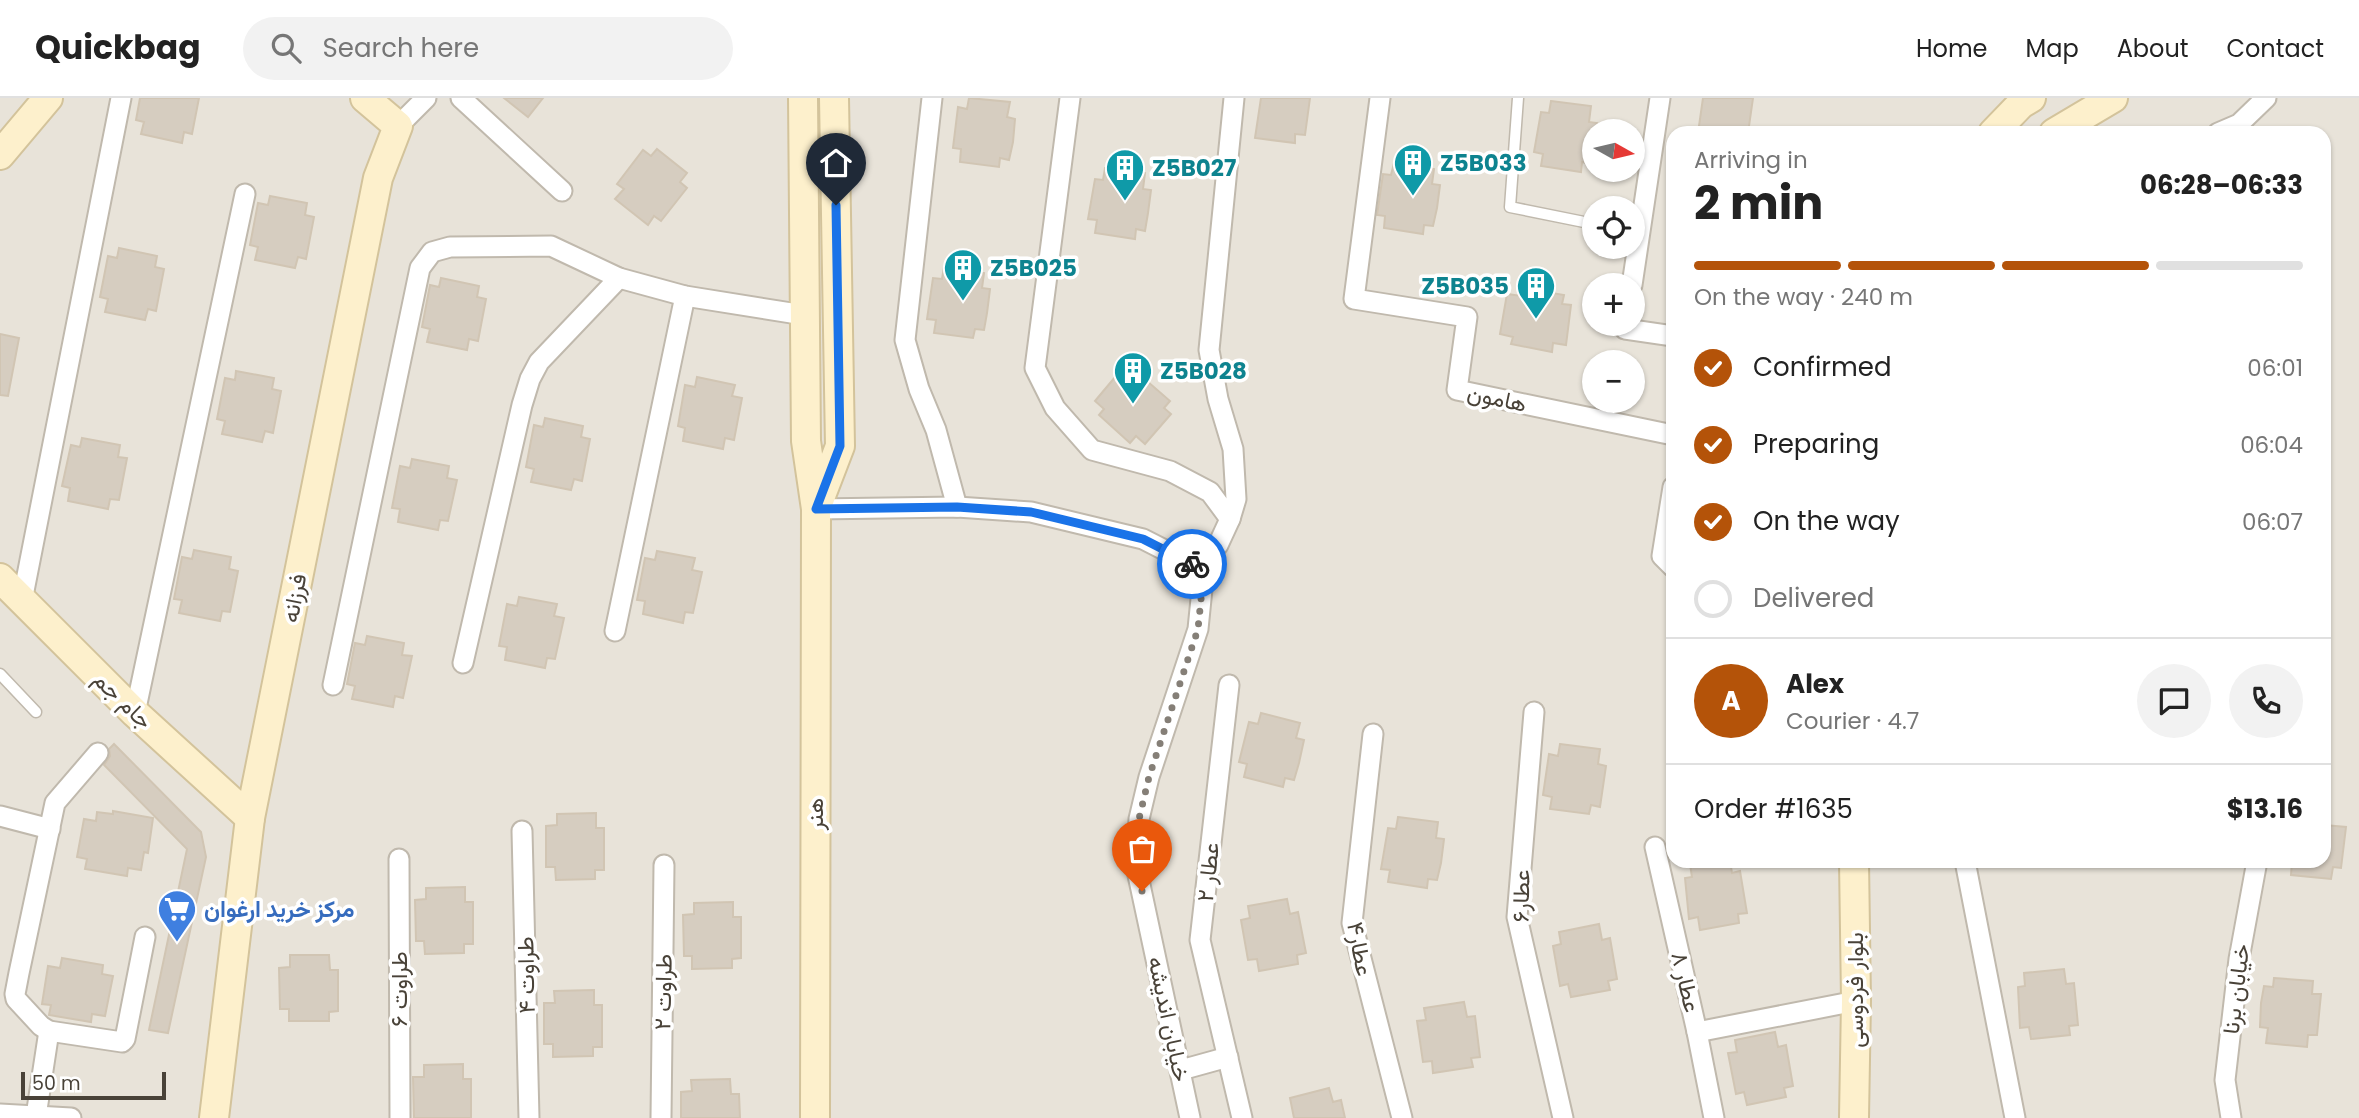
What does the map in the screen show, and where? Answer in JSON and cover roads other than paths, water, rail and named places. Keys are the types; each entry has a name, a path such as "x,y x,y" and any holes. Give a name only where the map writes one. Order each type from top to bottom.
{"street":[{"path":"0,155 48,98"},
{"path":"22,601 121,98"},
{"path":"365,98 398,127 426,98"},
{"path":"461,98 562,191"},
{"name":"هنر","path":"803,98 806,441 816,509 815,1118"},
{"name":"هنر","path":"816,509 840,446 834,98"},
{"path":"933,98 905,340 919,389 936,430 957,507"},
{"path":"1070,98 1035,368 1055,408 1092,450 1170,471 1210,492 1230,519"},
{"path":"816,509 957,507 1031,512 1143,539 1194,565 1218,545 1236,499 1233,449 1218,399 1209,350 1234,98"},
{"name":"هامون","path":"1380,98 1354,299 1468,317 1457,390 1666,434"},
{"path":"1643,196 1660,98"},
{"path":"2000,126 2021,104 2031,98"},
{"path":"2066,126 2113,98"},
{"path":"2234,126 2266,98"},
{"name":"فرزانه","path":"214,1118 250,818 378,178 398,127"},
{"path":"135,713 245,194"},
{"path":"333,685 421,268 432,252 450,247 551,246 619,278 685,296 804,315"},
{"path":"463,663 530,379 539,362 619,278"},
{"path":"615,631 685,296"},
{"path":"1645,332 1666,335"},
{"path":"1666,530 1662,555 1666,559"},
{"name":"خیابان اندیشه","path":"1190,1118 1136,866 1139,819 1149,777 1198,629 1202,589 1194,565"},
{"name":"جام جم","path":"0,578 135,713 250,818"},
{"name":"عطار ۲","path":"1229,685 1200,940 1242,1118"},
{"name":"عطار۶","path":"1534,712 1517,917 1563,1118"},
{"name":"عطار۴","path":"1374,734 1352,923 1402,1118"},
{"path":"98,753 58,798 9,971 16,999 49,1031 122,1042 125,1039 145,937"},
{"path":"0,816 50,829"},
{"name":"طراوت ۴","path":"522,831 529,1118"},
{"name":"عطار ۸","path":"1656,847 1713,1118"},
{"name":"طراوت ۶","path":"399,859 400,1118"},
{"name":"طراوت ۲","path":"661,1118 664,865"},
{"name":"بلوار فردوسی","path":"1854,868 1854,1118"},
{"path":"1966,868 2015,1118"},
{"name":"خیابان برنا","path":"2231,1118 2225,1080 2239,959 2256,868"},
{"path":"1697,1032 1856,1001"},
{"path":"36,1116 49,1031"},
{"path":"1181,1070 1228,1057"},
{"path":"0,1114 71,1118"}],"lane":[{"path":"1518,98 1510,207 1582,222"},
{"path":"0,674 36,712"}],"place":[{"name":"Z5B033","path":"1413,197"},
{"name":"Z5B027","path":"1125,202"},
{"name":"Z5B025","path":"963,302"},
{"name":"Z5B035","path":"1536,320"},
{"name":"Z5B028","path":"1133,405"},
{"name":"مرکز خرید ارغوان","path":"177,943"}]}
